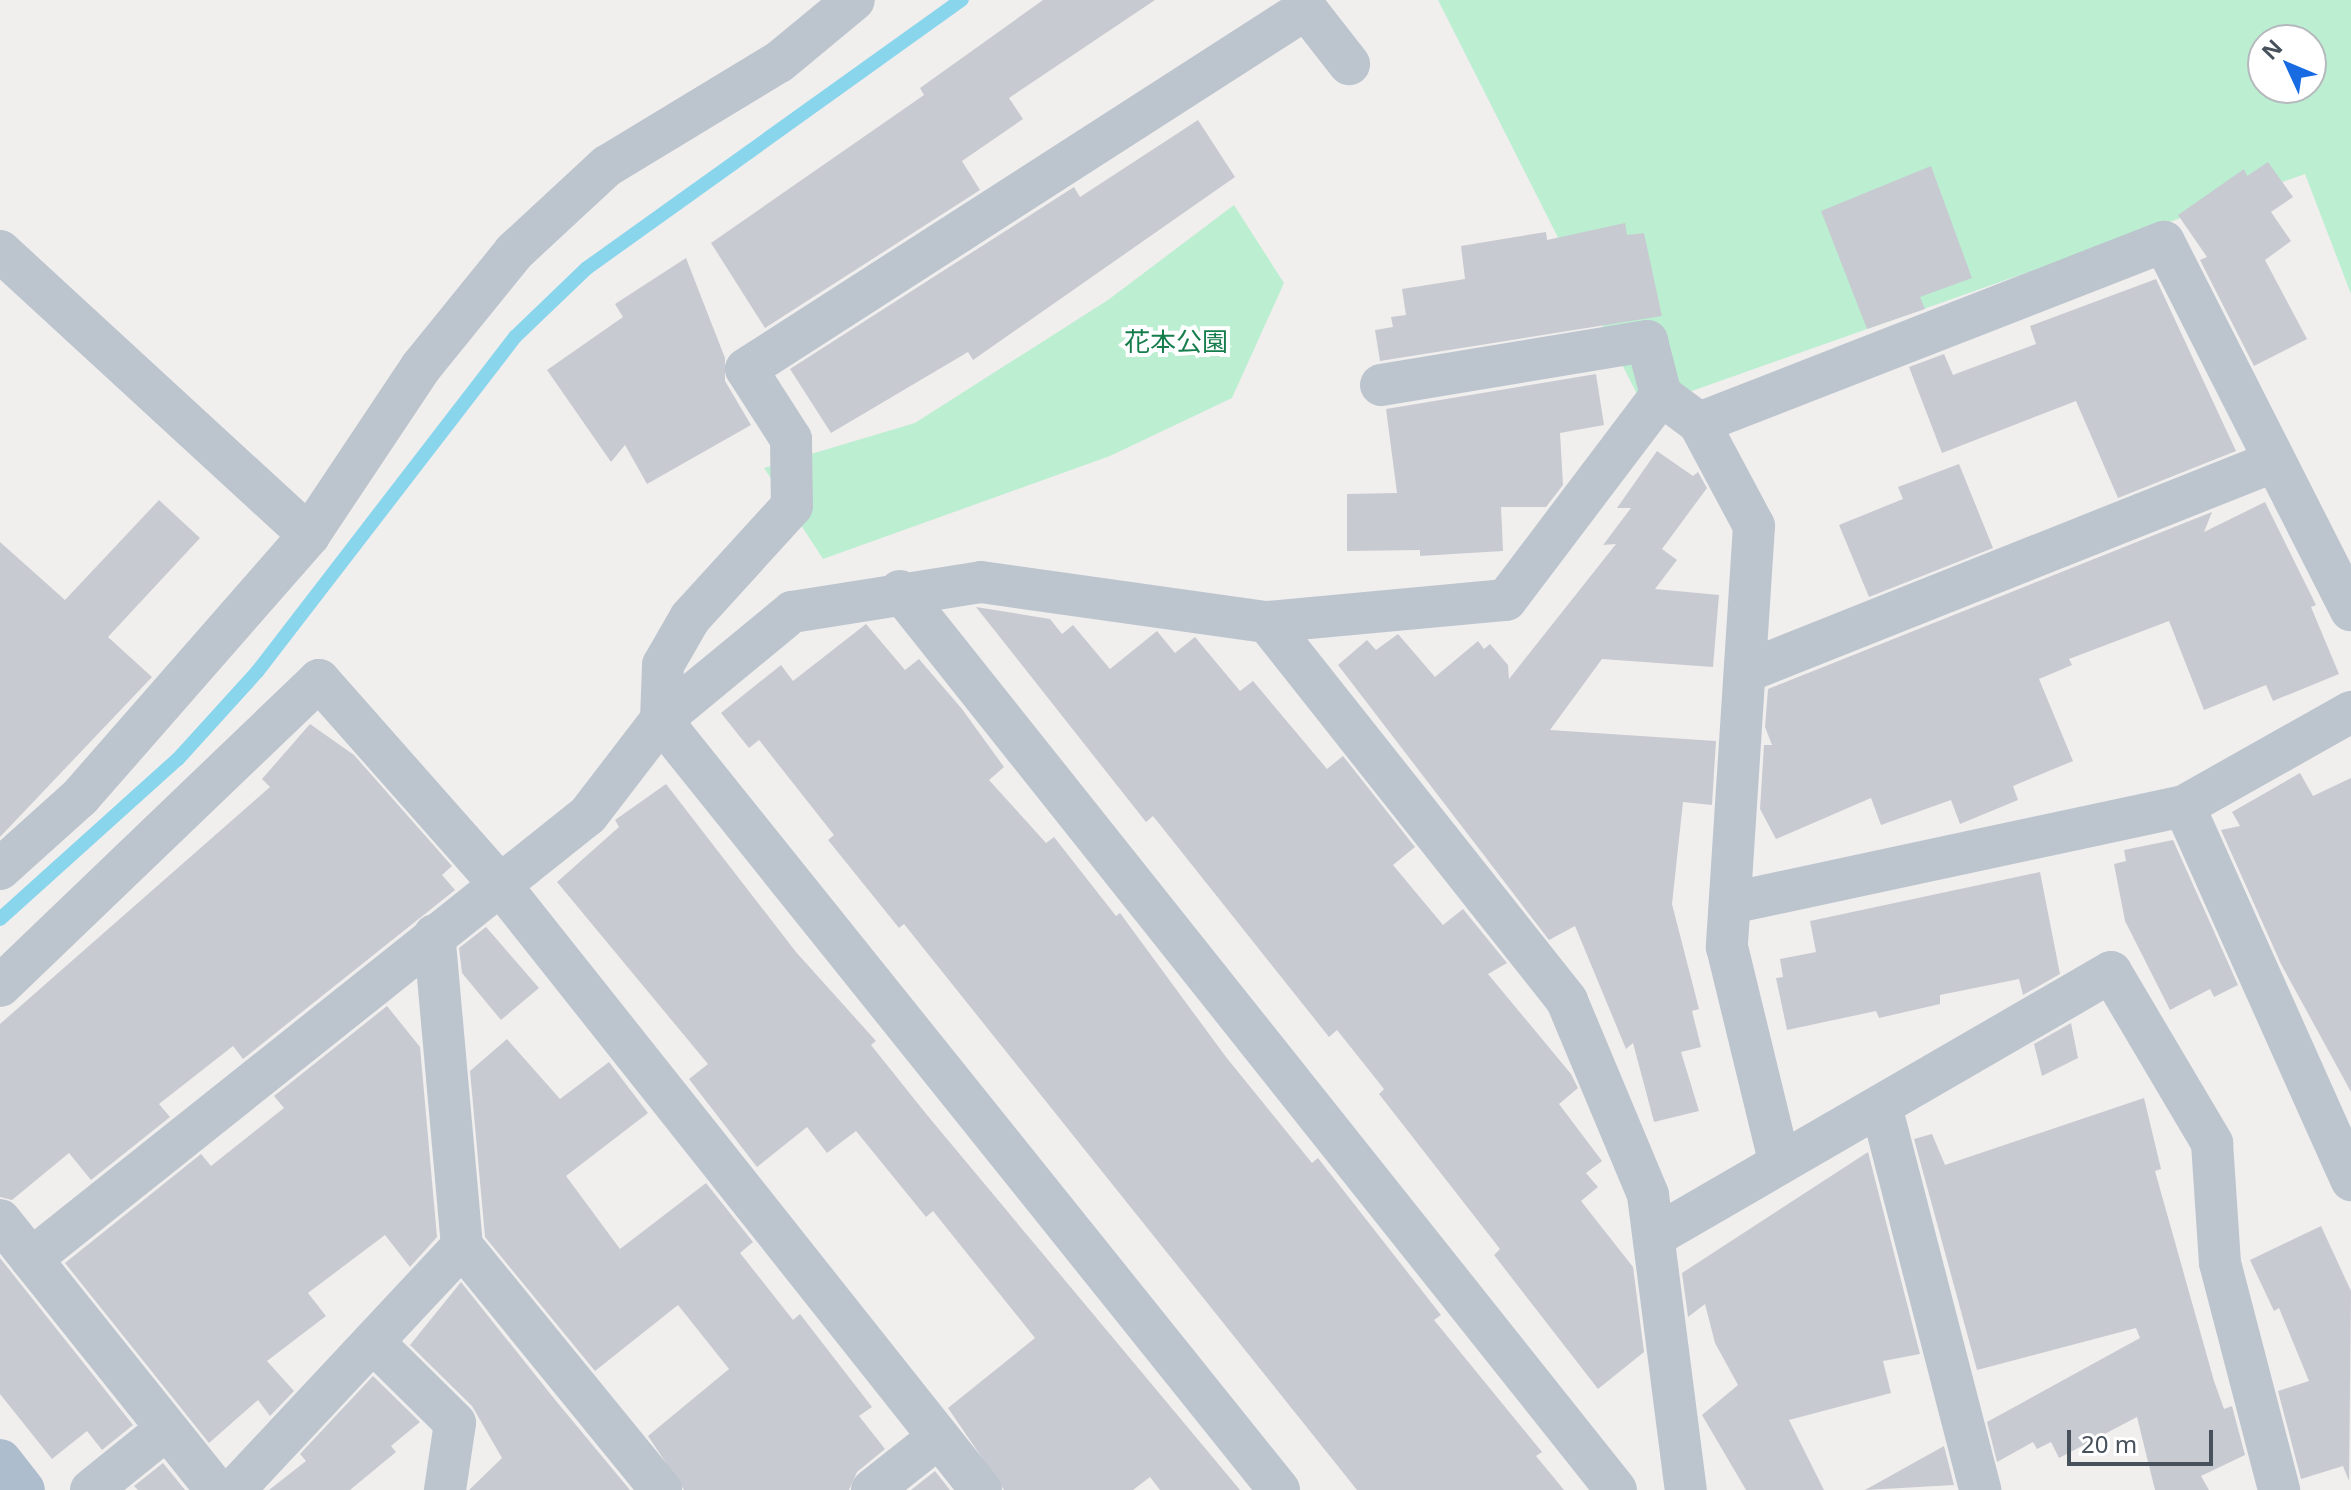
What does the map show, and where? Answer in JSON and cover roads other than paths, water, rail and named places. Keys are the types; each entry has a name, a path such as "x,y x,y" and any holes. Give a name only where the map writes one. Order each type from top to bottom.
{"main road":[{"path":"0,1461 23,1490"}],"street":[{"path":"0,869 80,797 309,535 421,367 514,252 607,166 779,62 854,0"},
{"path":"1279,1490 661,720 663,665 690,618 792,506 794,453 746,369 1306,9 1349,64"},
{"path":"1699,423 2164,242 2351,610"},
{"path":"0,251 309,535"},
{"path":"1381,385 1647,341 1661,395 1699,423 1754,526 1727,947 1780,1164"},
{"path":"31,1259 434,935 502,887 588,815 661,720 792,612 900,591 981,582 1267,622 1506,600 1661,395"},
{"path":"1745,672 2275,461"},
{"path":"900,591 1616,1490"},
{"path":"1267,622 1567,1001 1648,1195 1686,1490"},
{"path":"0,986 319,680 502,887 981,1490"},
{"path":"1731,903 2184,806 2351,712"},
{"path":"2184,806 2351,1180"},
{"path":"434,935 462,1246 661,1490"},
{"path":"1655,1236 2111,972 2212,1143 2220,1263 2279,1490"},
{"path":"1881,1106 1980,1490"},
{"path":"0,1220 216,1490"},
{"path":"234,1490 462,1246"},
{"path":"373,1342 455,1423 445,1490"},
{"path":"91,1490 167,1429"},
{"path":"872,1490 939,1437"}],"waterway":[{"path":"0,919 178,759 257,672 516,336 587,268 962,0"}],"park label":[{"name":"花本公園","path":"1176,342"}]}
